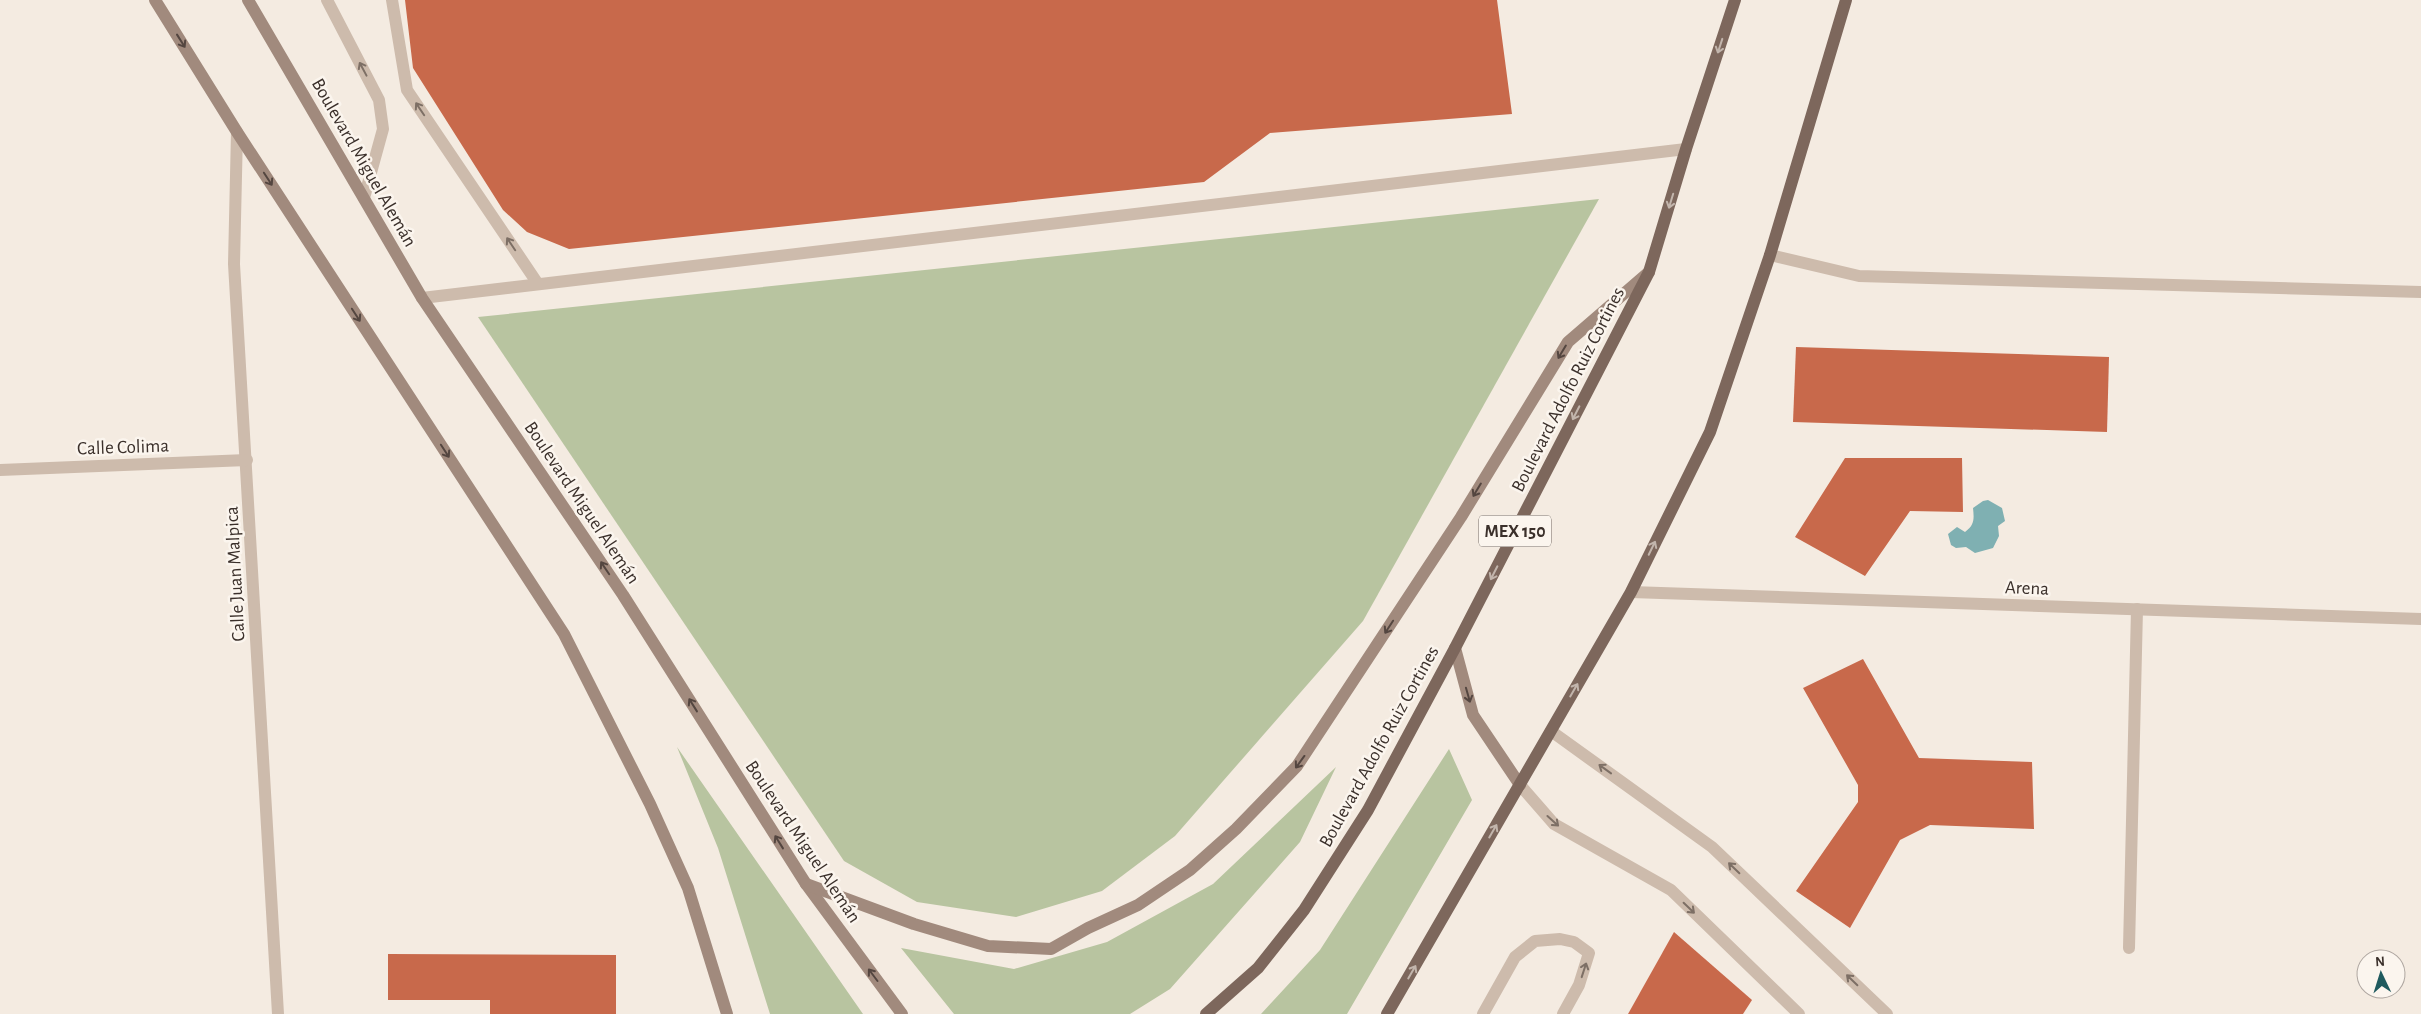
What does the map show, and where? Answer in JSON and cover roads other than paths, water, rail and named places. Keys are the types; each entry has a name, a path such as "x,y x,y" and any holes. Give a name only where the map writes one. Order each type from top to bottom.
{"main road":[{"path":"155,0 237,132 564,634 650,804 688,888 727,1014"},
{"name":"Boulevard Miguel Alemán","path":"248,0 422,298 623,595 806,884 902,1014"},
{"name":"Boulevard Adolfo Ruiz Cortines","path":"1206,1014 1258,968 1304,910 1368,810 1454,648 1649,272 1686,148 1735,0"},
{"path":"1388,1014 1631,592 1710,432 1770,255 1846,0"},
{"path":"806,884 914,924 988,946 1051,949 1088,928 1138,905 1190,870 1236,829 1298,766 1461,517 1568,342 1649,272"},
{"path":"1454,648 1473,715 1520,785"}],"street":[{"path":"327,0 379,100 383,129 364,198"},
{"path":"392,0 407,90 538,284"},
{"name":"Calle Juan Malpica","path":"237,132 234,264 278,1014"},
{"path":"422,298 1686,148"},
{"path":"1770,255 1859,276 2421,292"},
{"name":"Calle Colima","path":"0,470 247,460"},
{"name":"Arena","path":"1631,592 2421,619"},
{"path":"2129,948 2137,610"},
{"path":"1551,731 1712,847 1887,1014"},
{"path":"1520,785 1554,824 1670,890 1799,1014"},
{"path":"1482,1014 1515,957 1535,941 1560,939 1574,942 1589,953 1579,985 1563,1014"}],"water":[{"path":"1988,500 2002,508 2005,521 1998,526 1999,536 1993,548 1975,553 1966,547 1956,548 1951,545 1948,534 1957,527 1965,532 1971,527 1974,515 1973,508"}]}
